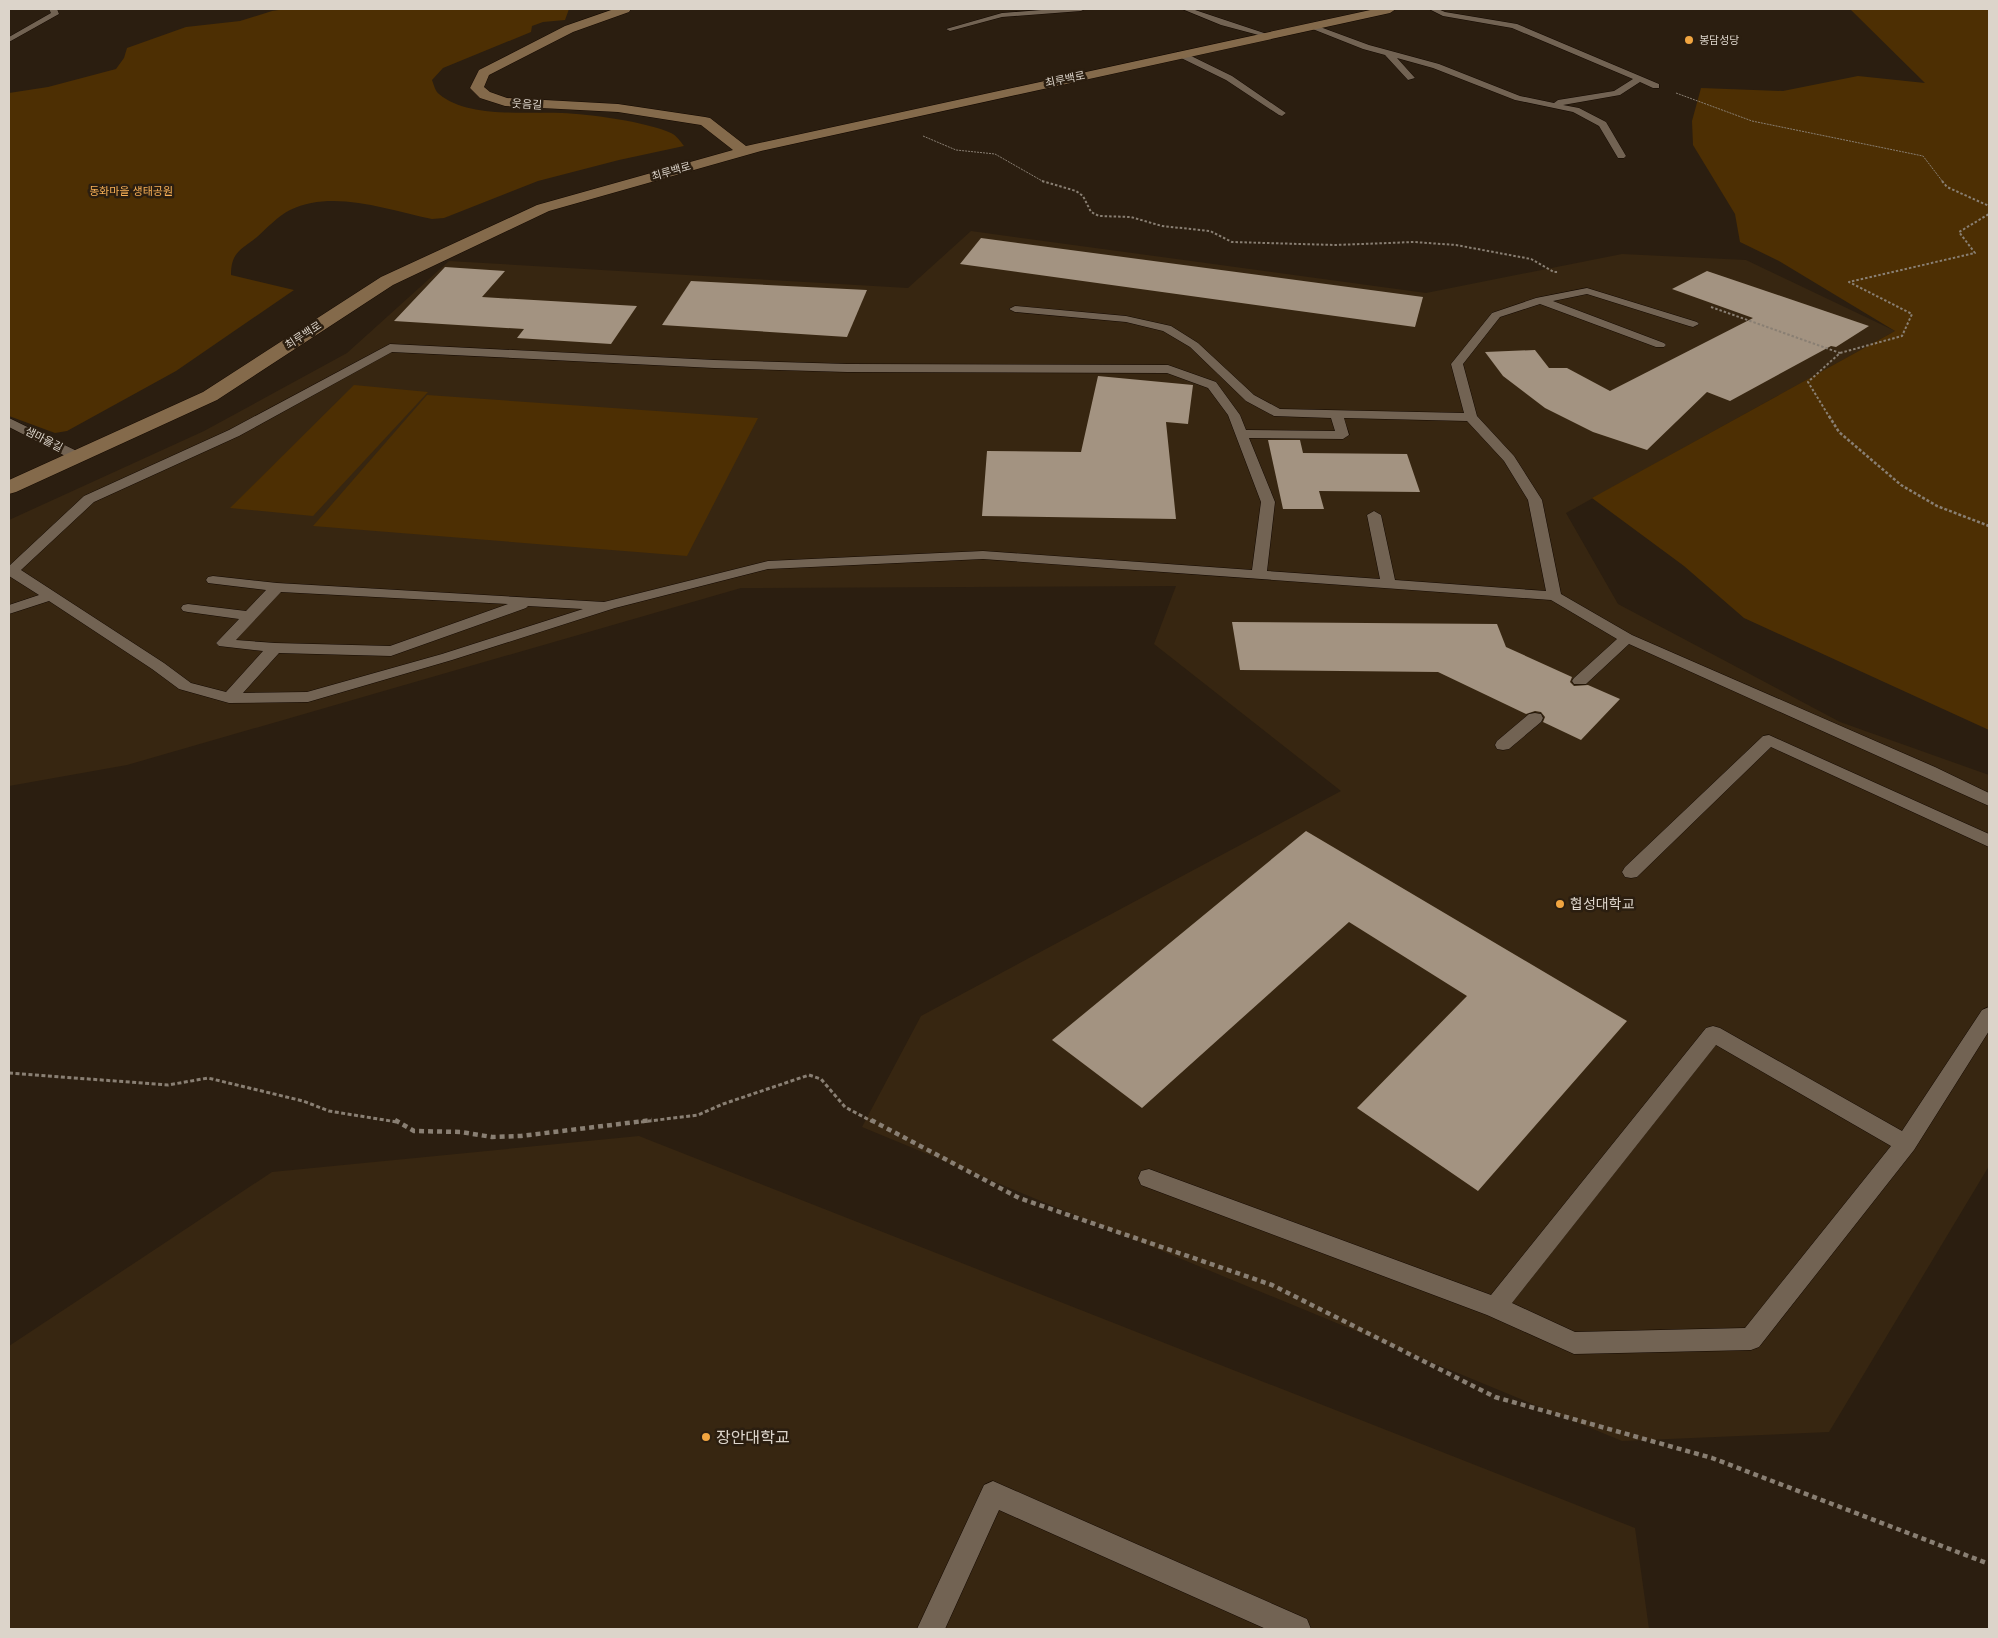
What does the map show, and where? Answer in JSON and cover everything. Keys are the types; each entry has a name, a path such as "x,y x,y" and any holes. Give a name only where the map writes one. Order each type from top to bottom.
{"street":[{"name":"웃음길","path":"625,9 569,29 484,73 477,88 484,96 506,102 618,108 705,121 744,151"},
{"name":"최루백로","path":"9,488 210,396 386,281 543,208 744,151 891,117 1390,9"}],"lane":[{"path":"9,40 55,14 53,9"},
{"path":"950,29 1002,15 1081,9"},
{"path":"1186,9 1224,23 1266,35"},
{"path":"1433,9 1443,14 1514,26 1656,86"},
{"path":"1309,26 1389,54 1436,66 1518,98 1576,110 1603,124 1621,156"},
{"path":"1180,54 1229,78 1282,113"},
{"path":"1389,54 1412,78"},
{"path":"1548,105 1617,93 1639,79"},
{"path":"1554,596 1535,500 1509,459 1471,416 1458,364 1496,315 1540,300 1587,291 1693,324"},
{"path":"1540,300 1660,345"},
{"path":"1015,308 1126,319 1167,328 1194,345 1250,398 1278,413 1337,416 1471,416"},
{"path":"1259,574 1268,502 1234,415 1212,385 1168,369 847,368 714,364 390,348 234,433 89,499 10,572 158,666 185,686 229,698 308,697 447,657 610,606 768,565 983,555 1554,596 1628,638 1929,771 1989,800"},
{"path":"1241,434 1343,435 1337,416"},
{"name":"샘마을길","path":"9,422 78,457"},
{"path":"1374,515 1388,583"},
{"path":"213,580 277,587 529,603 610,606"},
{"path":"277,587 224,643 274,648 391,651 529,603"},
{"path":"9,610 50,596"},
{"path":"188,608 250,616"},
{"path":"1580,681 1628,638"},
{"path":"229,698 274,648"},
{"path":"1503,745 1535,718"},
{"path":"1632,872 1768,740 1989,841"},
{"path":"1149,1178 1495,1307 1574,1343 1751,1339 1906,1144 1989,1015"},
{"path":"1495,1307 1713,1034 1906,1144"},
{"path":"931,1629 993,1494 1297,1629"}],"path":[{"path":"1656,86 1752,121 1924,156 1947,188 1989,206"},
{"path":"891,117 934,142 956,150 995,154 1046,183 1076,191 1083,196 1091,212 1099,216 1131,217 1162,226 1210,231 1232,242 1334,245 1414,242 1456,245 1531,258 1554,272 1563,271"},
{"path":"1989,214 1958,232 1975,253 1849,282 1912,314 1902,336 1840,354 1808,382 1839,432 1901,485 1937,506 1989,526"},
{"path":"1703,304 1840,354"},
{"path":"9,1073 168,1086 208,1078 304,1102 329,1111 394,1120 414,1132 462,1132 492,1137 521,1136 698,1115 723,1104 808,1075 821,1079 845,1107 1019,1198 1272,1285 1495,1397 1712,1458 1989,1564"}],"shaded area":[{"name":"협성대학교","path":"971,231 1426,293 1622,254 1746,260 1895,331 1566,513 1618,604 1840,722 1989,775 1989,1166 1829,1432 1622,1441 862,1127 921,1016 1341,791 1154,644 1176,586 741,588 127,765 9,786 9,520 204,431 347,353 449,261 908,288"},
{"name":"장안대학교","path":"639,1136 1635,1528 1649,1629 9,1629 9,1346 272,1172"}],"green space":[{"name":"동화마을 생태공원","path":"285,9 569,9 565,20 543,22 532,26 531,32 443,68 432,80 436,91 451,102 481,110 515,113 573,114 648,125 671,133 684,146 619,160 538,181 444,218 432,219 361,203 342,201 324,201 290,210 238,252 231,267 231,275 294,290 176,371 67,431 55,433 9,416 9,93 48,87 116,69 124,58 127,48 186,27 240,21"},
{"path":"1850,9 1989,9 1989,730 1744,618 1684,566 1592,498 1895,331 1779,261 1740,242 1735,214 1693,145 1692,121 1701,88 1783,91 1858,76 1925,83"},
{"path":"354,385 428,392 313,516 230,508"},
{"path":"427,395 758,418 687,556 313,526"}],"building":[{"path":"981,238 1423,297 1415,327 960,264"},
{"path":"445,267 505,271 482,297 637,306 611,344 517,338 524,329 394,321"},
{"path":"1707,271 1869,326 1836,347 1831,346 1730,401 1707,392 1647,450 1593,432 1545,408 1503,376 1485,352 1535,350 1549,368 1567,368 1610,391 1753,318 1672,289"},
{"path":"691,281 867,290 847,337 662,325"},
{"path":"1098,376 1193,385 1188,424 1166,422 1176,519 982,516 987,451 1081,452"},
{"path":"1268,440 1300,440 1303,453 1407,454 1420,492 1319,491 1324,509 1283,509"},
{"path":"1232,622 1497,624 1506,647 1572,677 1570,682 1574,686 1588,685 1620,699 1581,740 1543,722 1545,717 1541,712 1535,711 1526,714 1438,672 1240,670"},
{"path":"1306,831 1627,1021 1478,1191 1357,1108 1467,996 1349,922 1142,1108 1052,1040"}],"place":[{"name":"봉담성당","path":"1689,40"},
{"name":"협성대학교","path":"1560,904"},
{"name":"장안대학교","path":"706,1437"}]}
